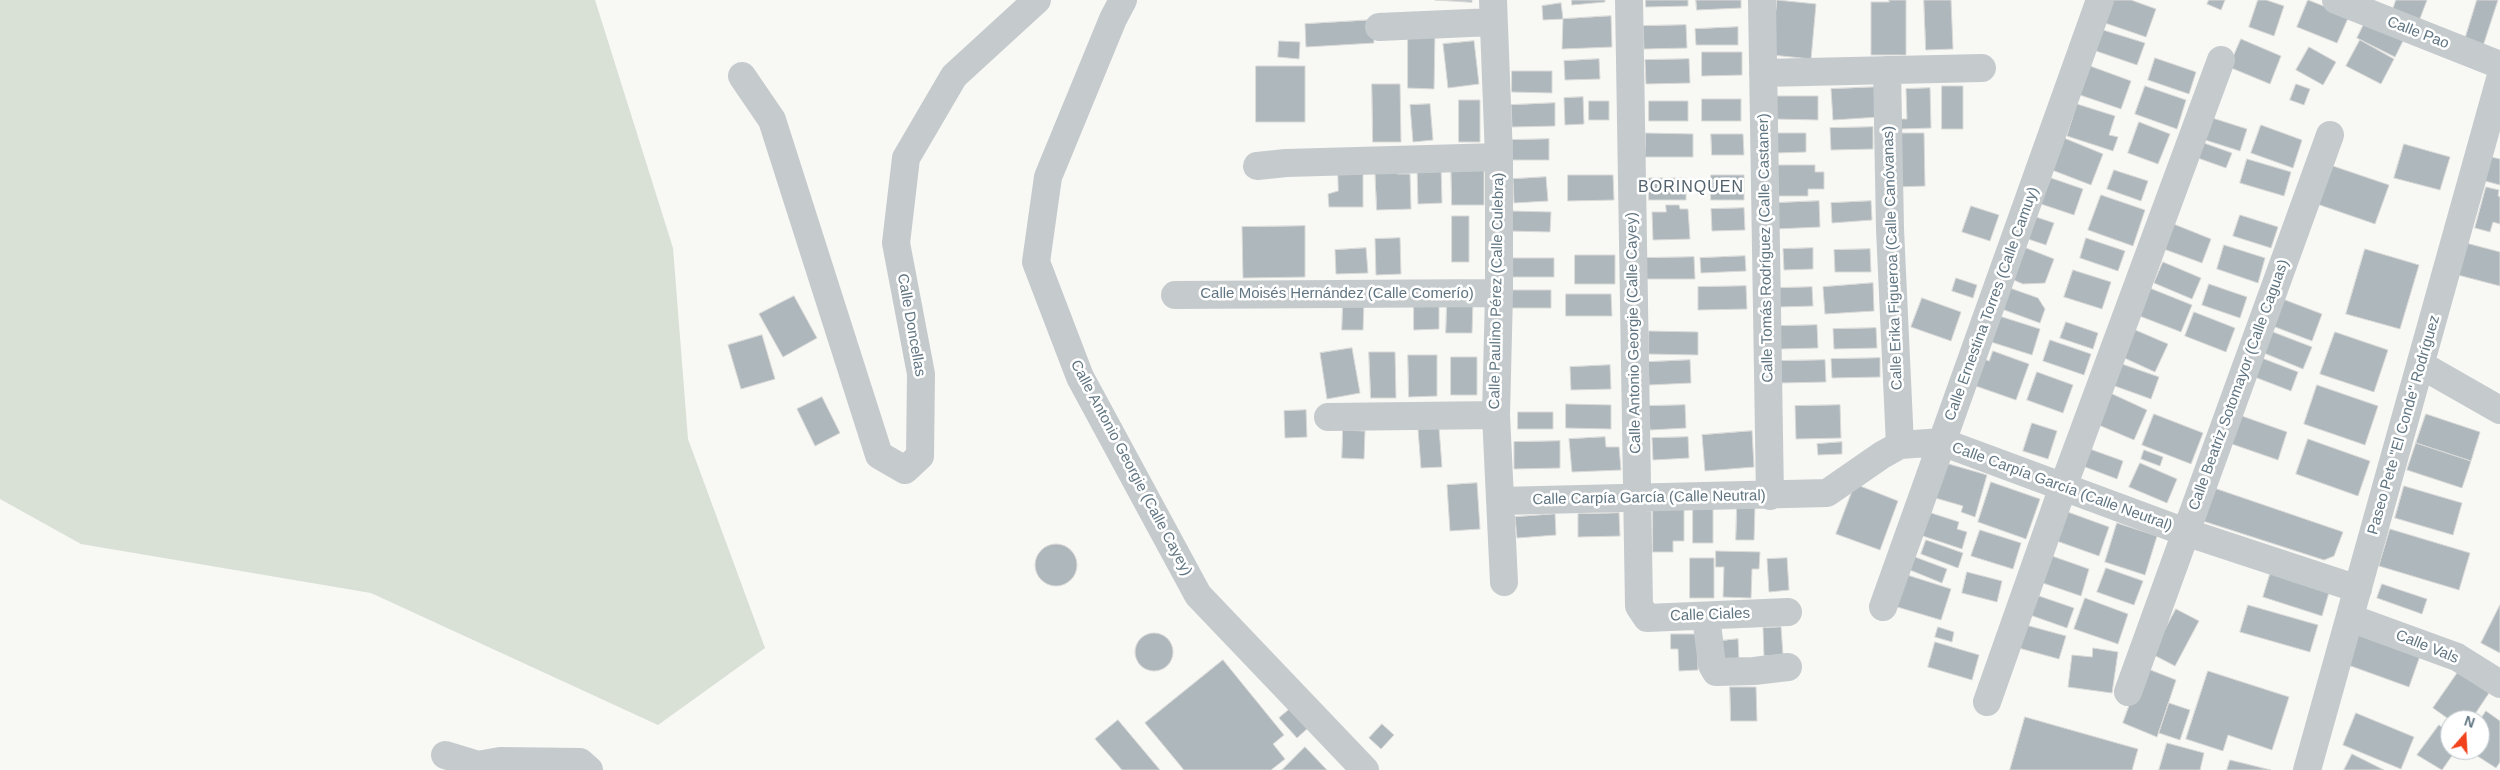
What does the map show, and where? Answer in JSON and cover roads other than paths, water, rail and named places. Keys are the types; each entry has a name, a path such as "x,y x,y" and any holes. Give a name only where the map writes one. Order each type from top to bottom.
{"street":[{"name":"Calle Doncellas","path":"742,76 772,120 879,455 905,470 920,456 921,374 896,243 906,158 954,76 1037,0"},
{"name":"Calle Antonio Georgie (Calle Cayey)","path":"1123,0 1113,19 1048,177 1036,262 1080,377 1198,595 1365,770"},
{"name":"Calle Antonio Georgie (Calle Cayey)","path":"1629,0 1639,606"},
{"name":"Calle Tomás Rodríguez (Calle Castaner)","path":"1762,0 1770,496"},
{"name":"Calle Ernestina Torres (Calle Camuy)","path":"1883,607 2100,0"},
{"name":"Calle Pao","path":"2336,0 2500,65"},
{"path":"1379,27 1494,11"},
{"name":"Calle Paulino Pérez (Calle Culebra)","path":"1494,11 1499,157 1499,292 1496,415 1504,582"},
{"path":"1988,702 2063,487 2221,60"},
{"path":"1763,73 1982,68"},
{"name":"Calle Erika Figueroa (Calle Canóvanas)","path":"1887,70 1890,229 1900,445"},
{"name":"Paseo Pete \"El Conde\" Rodríguez","path":"2306,770 2421,365 2493,126 2500,79"},
{"name":"Calle Beatriz Sotomayor (Calle Caguas)","path":"2128,692 2330,135"},
{"path":"1257,166 1286,163 1499,157"},
{"name":"Calle Moisés Hernández (Calle Comerío)","path":"1175,295 1499,292"},
{"path":"2421,365 2500,410"},
{"path":"1328,416 1496,415"},
{"name":"Calle Carpía García (Calle Neutral)","path":"1500,501 1828,494 1882,455 1900,445 1942,442 2185,532 2358,589"},
{"name":"Calle Ciales","path":"1639,606 1647,618 1788,612"},
{"path":"1706,616 1712,665 1716,672 1754,671 1788,667"},
{"name":"Calle Vals","path":"2350,618 2457,657 2500,684"},
{"path":"445,755 478,765 500,761 580,762 589,770"}],"district":[{"name":"BORINQUEN","path":"1691,188"}]}
